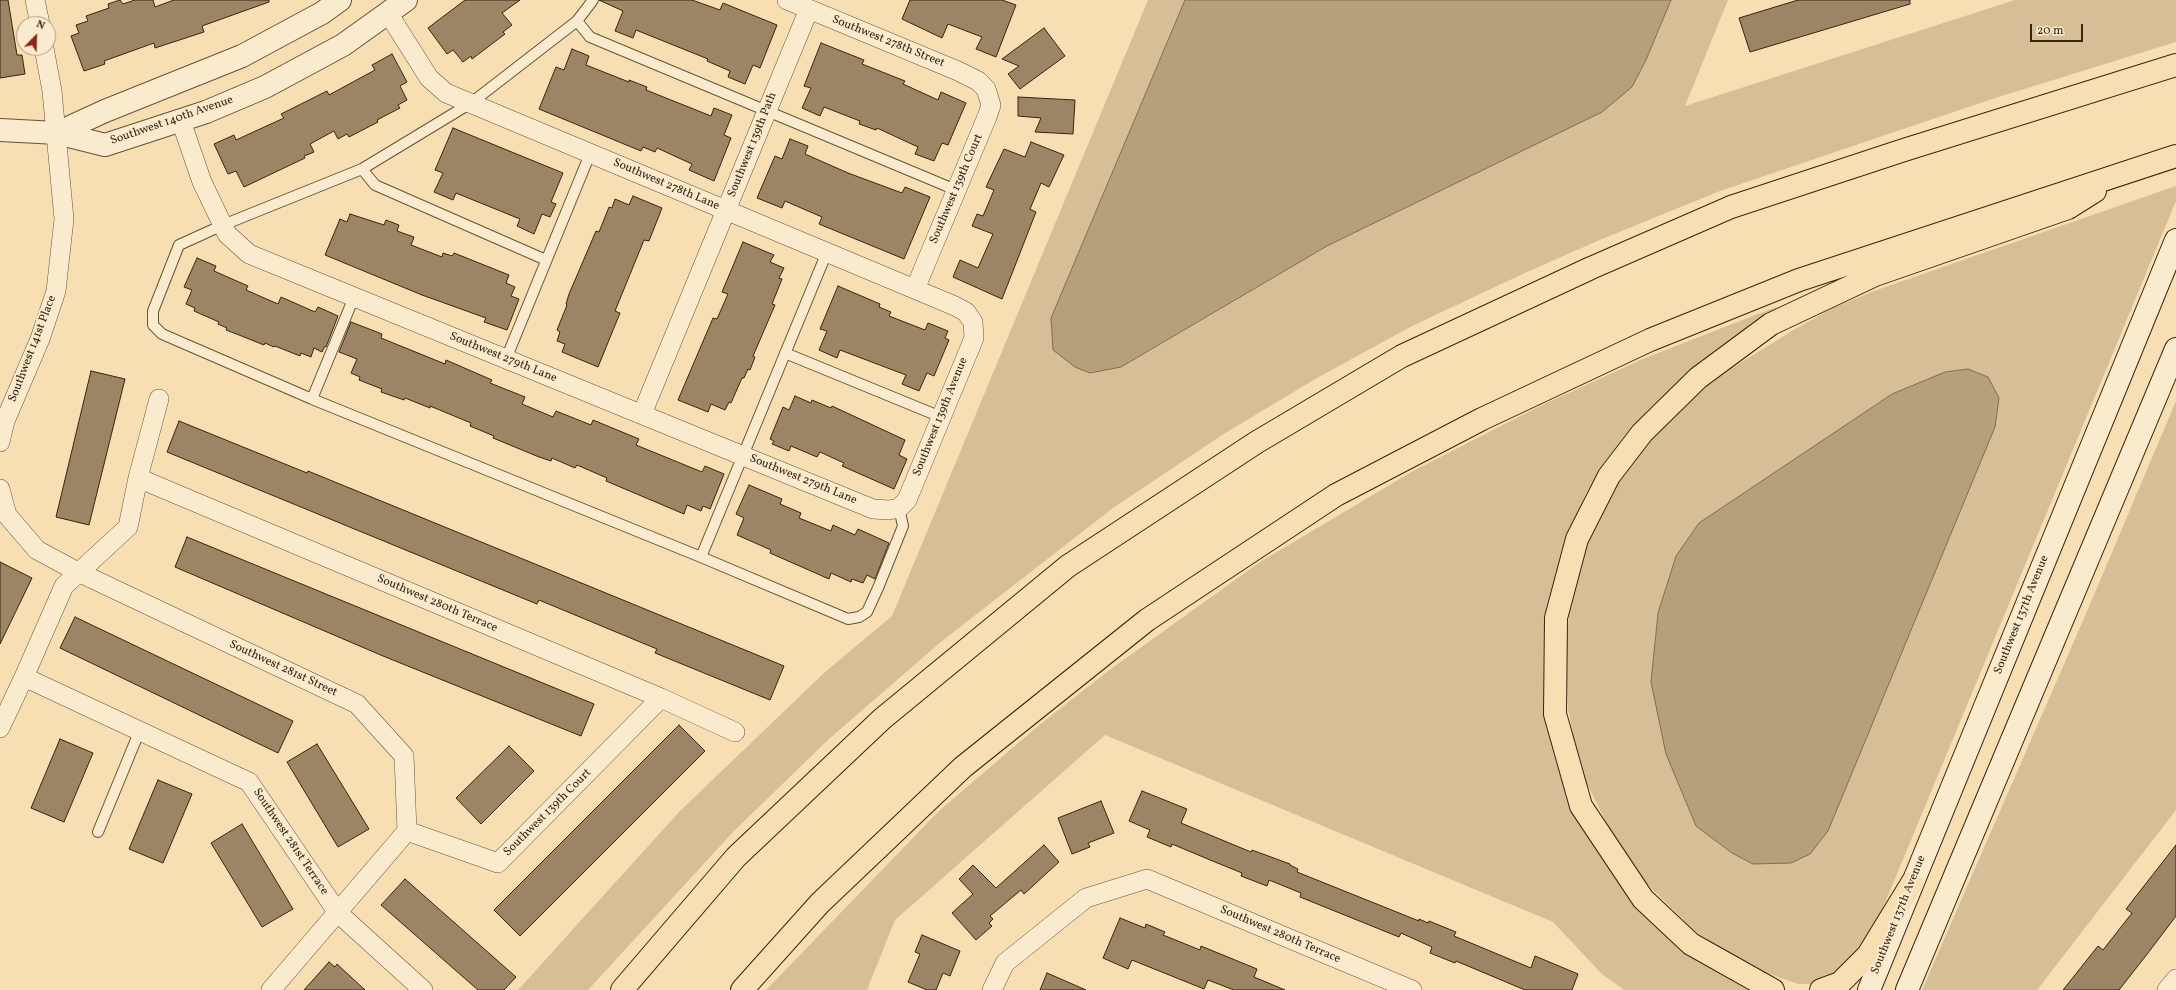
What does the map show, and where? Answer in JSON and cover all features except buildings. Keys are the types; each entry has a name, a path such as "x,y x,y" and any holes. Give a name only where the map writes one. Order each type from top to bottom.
{"highway":[{"path":"622,990 736,857 882,719 1068,566 1257,442 1402,356 1591,268 1731,207 1904,150 2174,66"},
{"path":"742,990 820,903 963,767 1147,620 1336,495 1482,419 1650,340 1799,280 2176,156"},
{"path":"1773,990 1691,944 1643,899 1581,806 1555,714 1556,618 1578,539 1609,476 1642,433 1698,378 1771,324 1875,275 2068,208 2125,172"},
{"path":"1821,990 1840,983 1868,955 1912,883"}],"main road":[{"name":"Southwest 140th Avenue","path":"57,133 105,111 242,56 322,13 340,0"},
{"name":"Southwest 140th Avenue","path":"0,130 57,133 105,145 181,121 265,87 343,45 406,0"},
{"name":"Southwest 137th Avenue","path":"1869,990 2176,240"},
{"path":"1907,990 2176,349"}],"street":[{"path":"35,0 38,16"},
{"name":"Southwest 278th Street","path":"787,0 958,71 978,81 986,89"},
{"name":"Southwest 139th Path","path":"642,414 809,9"},
{"name":"Southwest 278th Lane","path":"388,13 429,78 446,93 955,306 966,312 972,322"},
{"name":"Southwest 141st Place","path":"2,420 40,339 56,291 64,219 52,88 46,56"},
{"name":"Southwest 139th Court","path":"915,289 991,105 986,89"},
{"name":"Southwest 279th Lane","path":"181,121 202,182 227,234 249,254 873,509 889,510 899,508"},
{"name":"Southwest 139th Avenue","path":"899,508 907,500 974,338 972,322"},
{"path":"0,728 64,586 128,528 138,478 160,399"},
{"path":"0,442 2,420"},
{"name":"Southwest 280th Terrace","path":"138,478 661,698 735,732"},
{"name":"Southwest 281st Street","path":"0,489 8,515 37,550 78,572 357,704 404,756 407,831"},
{"name":"Southwest 281st Terrace","path":"24,677 249,782 338,913 423,990"},
{"name":"Southwest 139th Court","path":"407,831 498,864 661,698"},
{"path":"271,990 407,831"},
{"name":"Southwest 280th Terrace","path":"992,990 1005,963 1086,898 1147,879 1412,990"},
{"path":"2167,990 2176,979"}],"lane":[{"path":"593,0 577,21 471,103 362,168 223,225 179,245 153,311 153,326 162,334 312,399 848,619 859,617 867,612 903,526 899,508"},
{"path":"577,21 590,37 956,190"},
{"path":"506,359 590,154"},
{"path":"362,168 375,185 546,260"},
{"path":"700,557 827,252"},
{"path":"312,399 354,297"},
{"path":"785,353 941,417"},
{"path":"98,832 140,730"}],"shaded area":[{"path":"1148,0 1185,0 1051,318 1121,367 1327,246 1632,87 1646,60 1671,0 1728,0 1685,106 2015,0 2176,0 2176,42 1992,99 1720,191 1602,239 1527,272 1412,326 1317,378 1222,435 1113,508 942,641 829,739 733,832 588,990 518,990 679,812 824,673 892,616"},
{"path":"1185,0 1671,0 1646,60 1632,87 1602,112 1327,246 1121,367 1090,373 1075,367 1053,350 1051,318"},
{"path":"2176,186 2176,201 1870,939 1842,973 1815,984 1798,984 1750,967 1697,933 1652,889 1632,866 1615,840 1586,782 1575,744 1568,709 1566,653 1569,615 1576,581 1586,546 1603,507 1620,478 1645,446 1693,397 1732,368 1795,329 1833,308 1874,291","holes":["1676,556 1651,682 1658,613"]},
{"path":"1776,307 1778,310 1747,328 1717,349 1680,380 1630,429 1606,460 1586,493 1562,551 1553,586 1545,661 1600,854 1616,879 1637,903 1755,990 1624,990 1602,974 1553,922 1105,735 895,920 867,990 766,990 939,811 1038,726 1108,671 1260,562 1413,471 1540,406 1645,358"},
{"path":"1968,369 1988,377 1999,398 1995,427 1828,831 1810,854 1791,863 1753,864 1732,853 1696,826 1666,754 1651,682 1658,613 1676,556 1699,523 1892,394 1945,372"},
{"path":"2176,401 2176,810 2037,990 1922,990 2085,616"}]}
